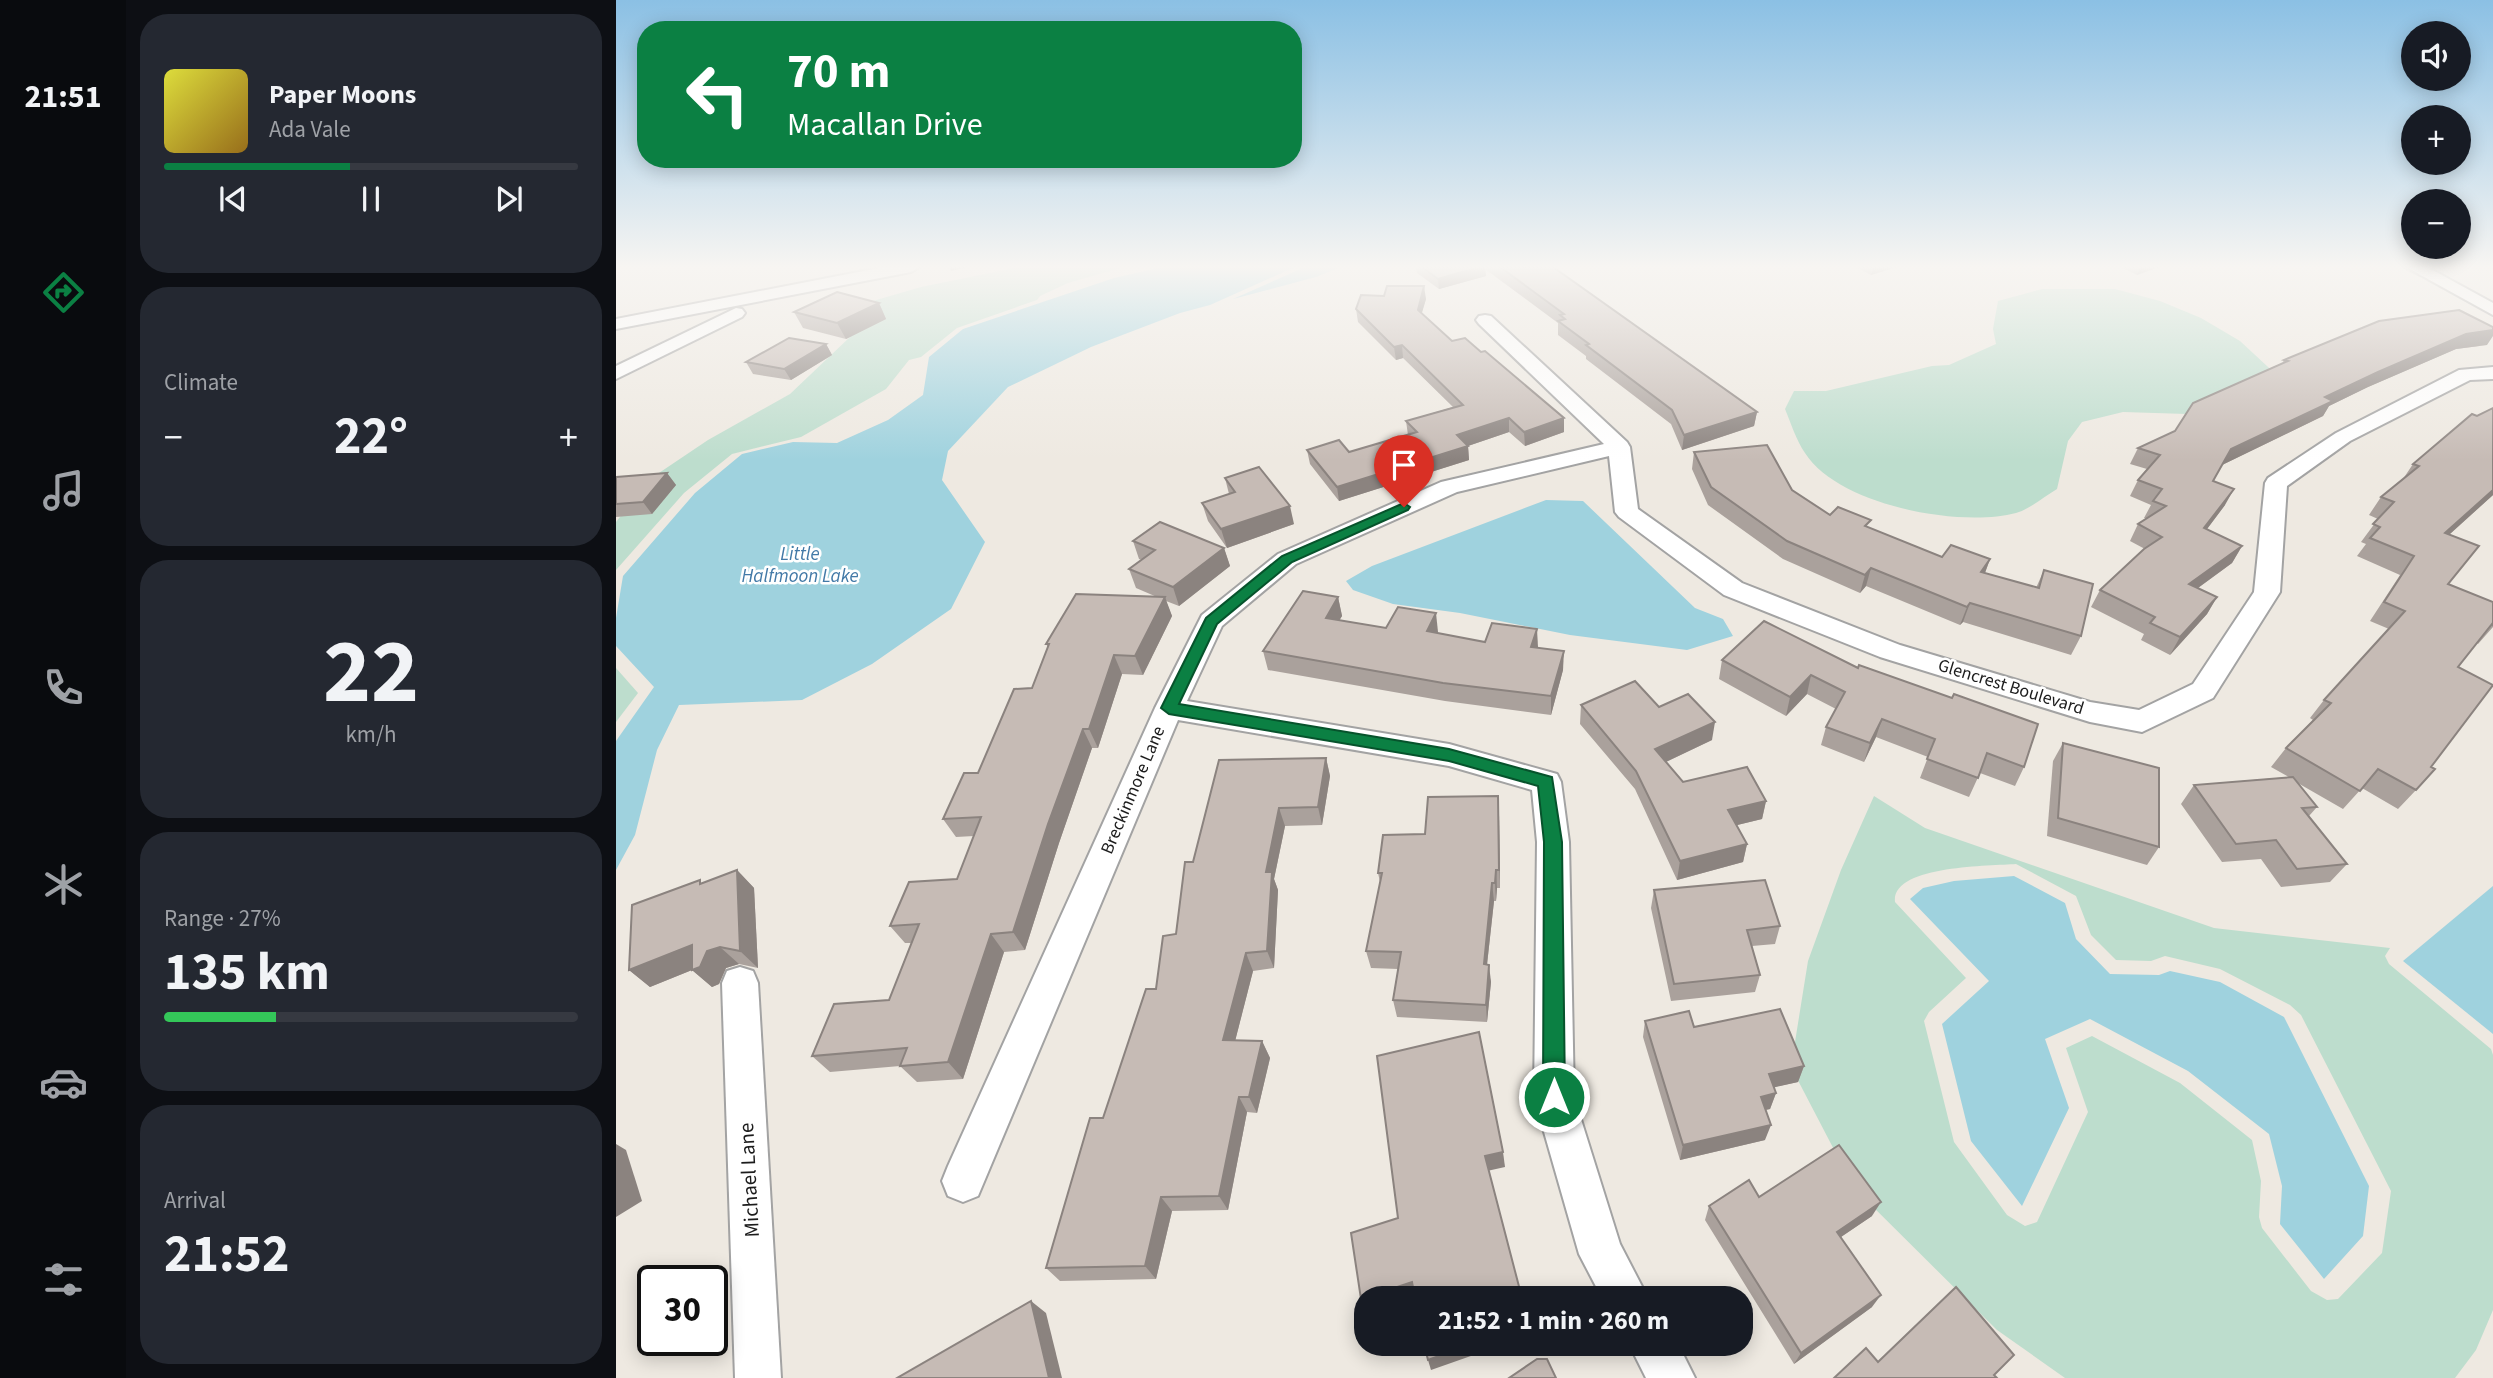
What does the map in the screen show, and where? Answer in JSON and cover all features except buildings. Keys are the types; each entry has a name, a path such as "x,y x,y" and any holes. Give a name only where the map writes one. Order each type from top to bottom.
{"street":[{"path":"616,373 696,331"},
{"path":"1497,331 1619,447"},
{"name":"Glencrest Boulevard","path":"1619,447 1626,512 1733,589 1890,651 2090,712 2142,721 2203,691 2267,592 2276,483 2343,437 2466,374 2493,373"},
{"name":"Breckinmore Lane","path":"963,1181 1169,708 1211,621 1287,559 1449,487 1619,447"},
{"path":"1169,708 1449,755 1546,782 1553,842 1554,1097 1601,1254 1619,1286"},
{"name":"Michael Lane","path":"740,983 758,1378"},
{"path":"1659,1356 1672,1378"}],"green space":[{"path":"853,331 953,331 921,357 909,360 886,389 801,437 732,454 684,493 616,570 616,522 650,479 708,440 790,394 850,337"},
{"path":"1993,331 2224,331 2240,341 2281,379 2187,414 2123,412 2082,422 2068,441 2057,489 2021,511 1992,517 1933,514 1902,508 1871,499 1844,486 1821,471 1805,453 1785,409 1794,391 1826,391 1932,366 1949,365 1996,344"},
{"path":"616,668 638,693 616,722"},
{"path":"1874,796 1925,828 2214,928 2390,948 2385,956 2389,964 2491,1049 2493,1055 2493,1310 2476,1350 2455,1378 2065,1378 1997,1330 1854,1188 1791,1067 1808,961 1841,870","holes":["2016,864 2076,896 2091,935 2116,960 2151,961 2165,956 2220,969 2290,1005 2301,1015 2391,1191 2382,1253 2338,1299 2327,1300 2311,1291 2262,1228 2259,1217 2261,1181 2252,1140 2180,1083 2092,1036 2066,1048 2088,1112 2037,1222 2025,1226 2007,1215 1954,1142 1924,1021 1929,1012 1966,978 1895,902 1898,890 1909,881 1925,874 1966,867"]}],"water":[{"name":"Little Halfmoon Lake","path":"960,331 1132,331 1091,347 1008,387 948,451 942,480 985,542 951,609 872,664 802,700 679,705 657,750 635,835 616,870 616,741 654,687 616,646 616,618 623,576 695,493 742,454 793,442 837,443 888,420 923,395 929,357"},
{"path":"1546,500 1583,501 1695,608 1723,619 1733,636 1687,650 1570,635 1460,613 1393,604 1353,590 1346,581 1372,566"},
{"path":"2014,876 2065,903 2076,939 2110,974 2159,975 2170,971 2220,982 2284,1017 2369,1186 2363,1236 2324,1279 2280,1224 2282,1186 2269,1134 2188,1071 2090,1019 2045,1039 2069,1108 2022,1206 1971,1141 1942,1024 1989,981 1910,899 1923,888 1954,881"},
{"path":"2493,886 2493,1034 2403,961"}],"route":[{"path":"1404,507 1287,559 1211,621 1169,708 1449,755 1546,782 1553,842 1554,1097"}]}
